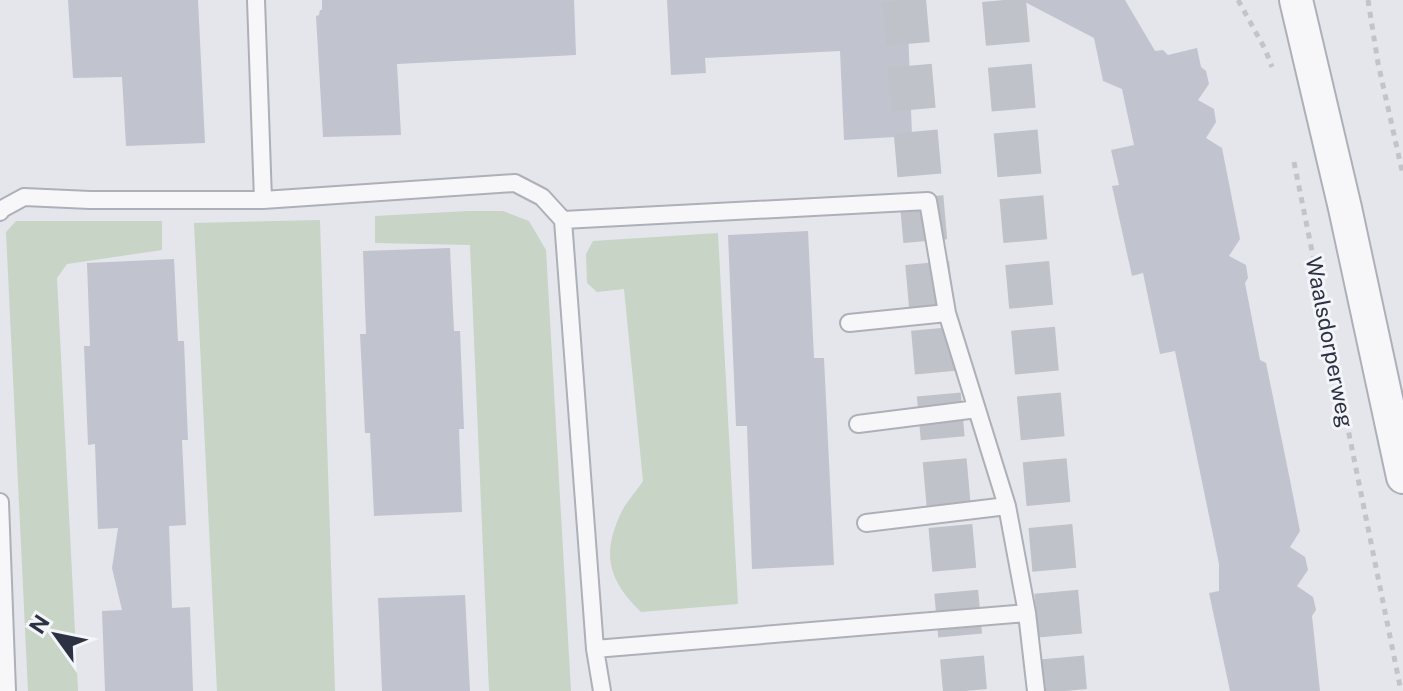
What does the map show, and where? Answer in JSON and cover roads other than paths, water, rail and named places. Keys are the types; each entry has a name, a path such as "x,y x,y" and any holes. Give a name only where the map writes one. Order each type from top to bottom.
{"street":[{"name":"Waalsdorperweg","path":"1297,2 1403,477"}],"lane":[{"path":"256,0 263,200"},
{"path":"0,212 24,197 263,200 515,183 542,197 563,220 595,649 602,691"},
{"path":"563,220 928,201 947,313 1007,506 1027,613 1036,691"},
{"path":"849,323 947,313"},
{"path":"858,424 977,409"},
{"path":"0,502 7,691"},
{"path":"866,523 1007,506"},
{"path":"595,649 1027,613"}],"tunnel":[{"path":"904,0 965,691"},
{"path":"1004,0 1065,691"}]}
